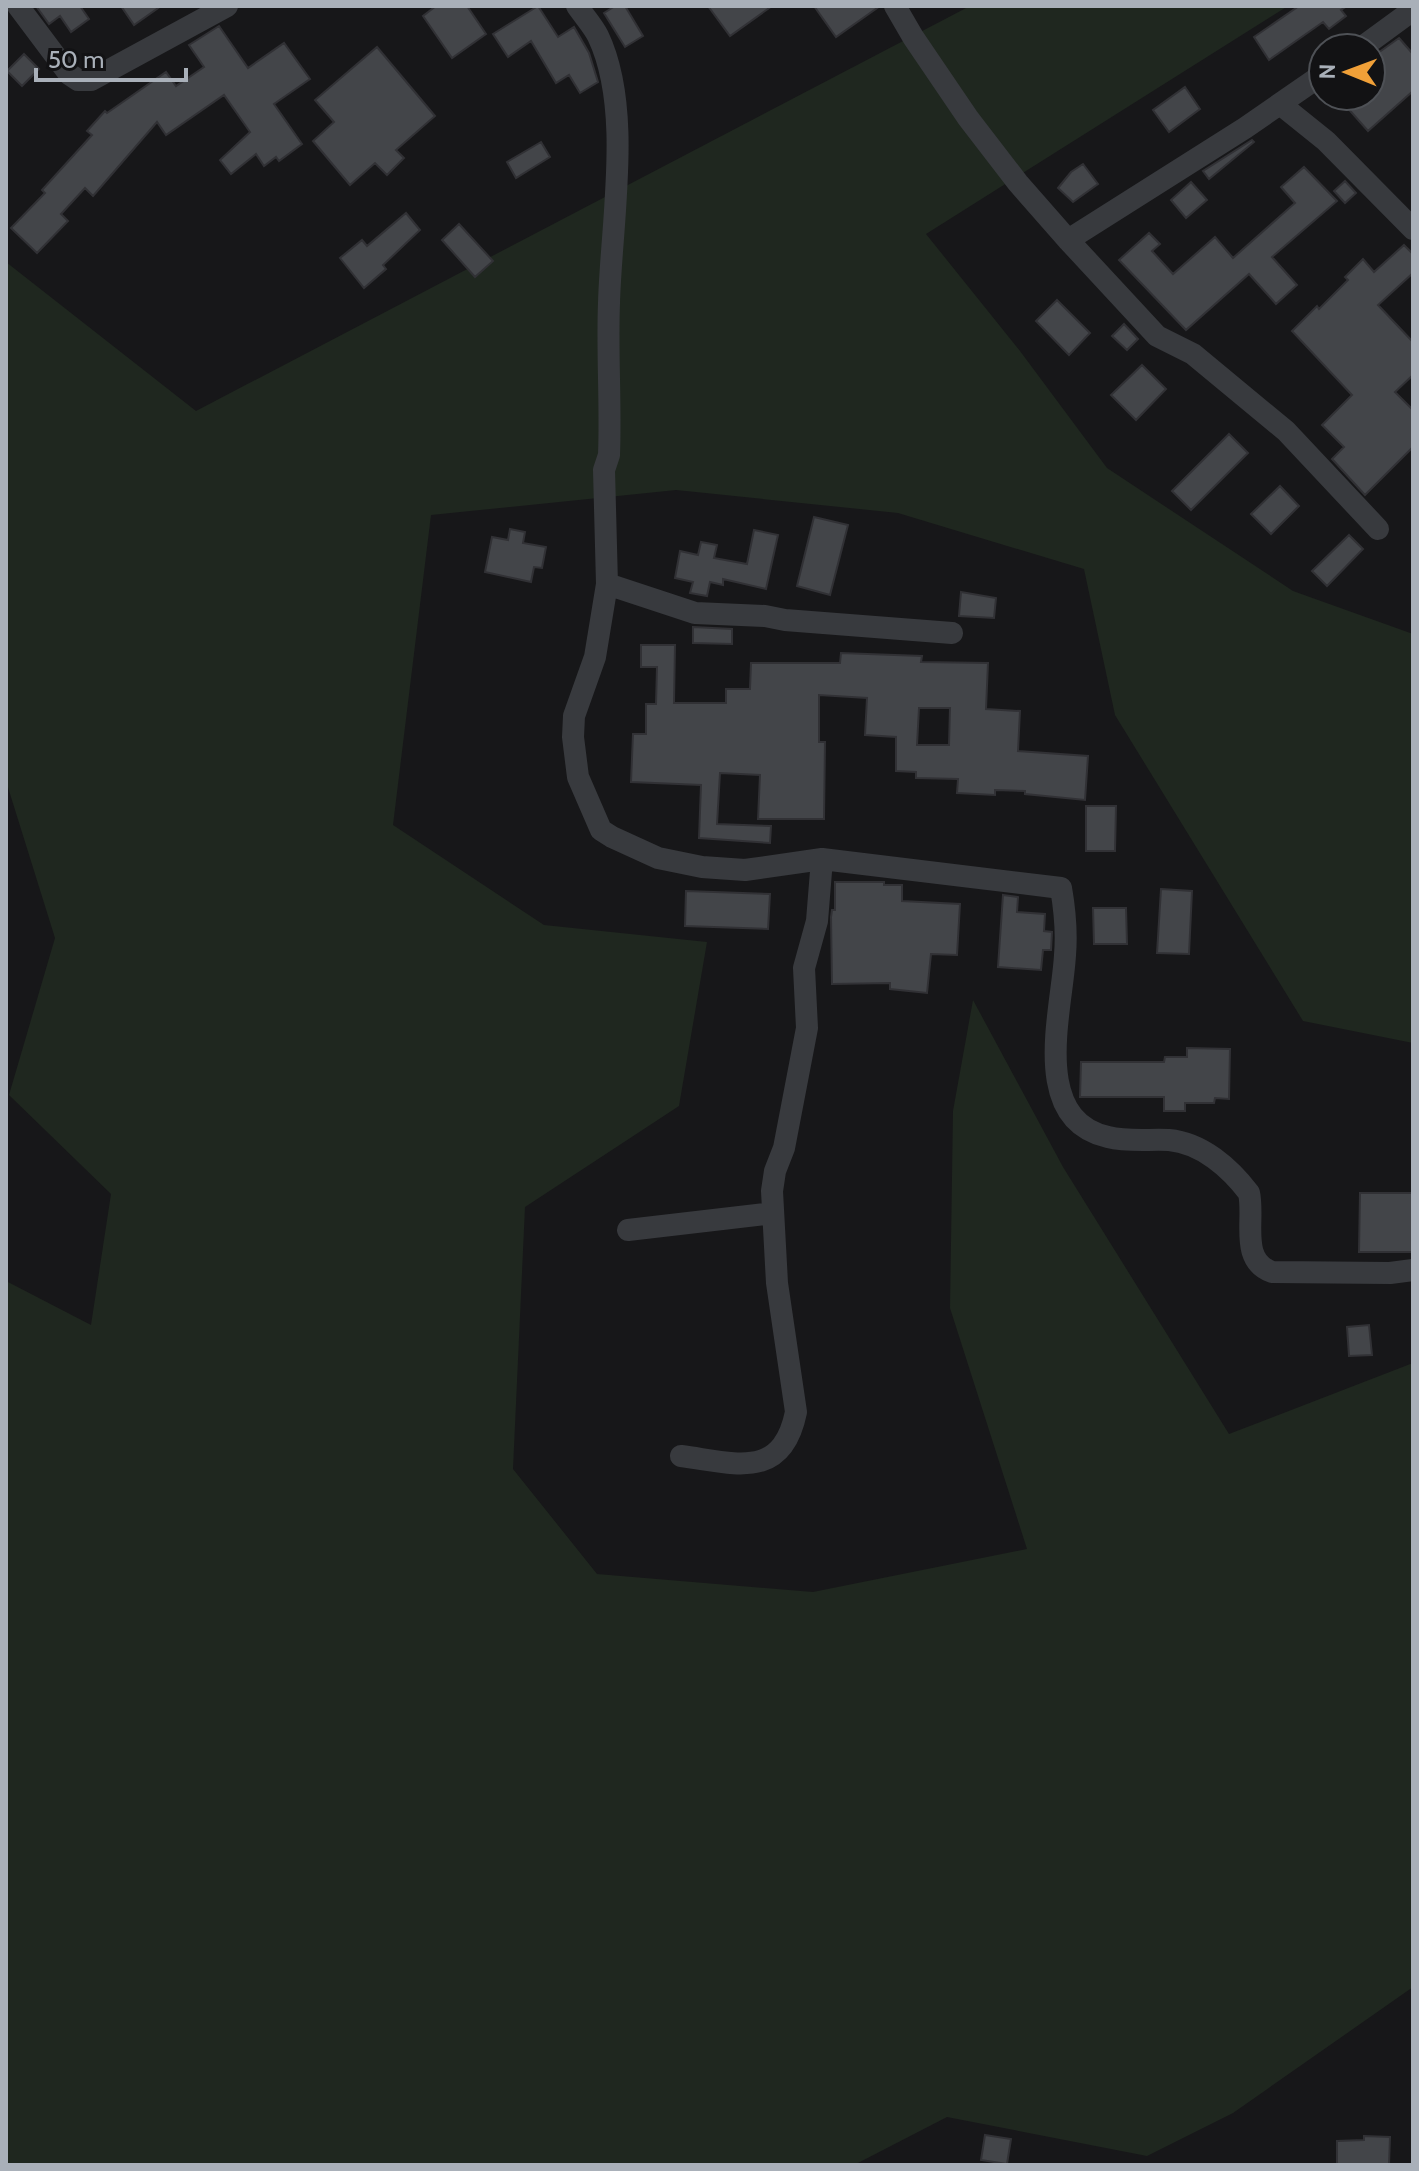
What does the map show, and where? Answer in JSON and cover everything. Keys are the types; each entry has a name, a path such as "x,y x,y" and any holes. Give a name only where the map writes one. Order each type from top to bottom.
{"street":[{"path":"18,6 69,74 78,80 91,80 227,6"},
{"path":"577,6 598,35 609,69 617,137 609,305 609,455 604,470 607,584 595,657 574,716 573,737 578,777 601,830 658,858 702,867 745,870 822,859 1061,888 1067,922 1065,960 1059,990 1056,1075 1062,1103 1078,1122 1097,1135 1172,1140 1203,1149 1249,1193 1250,1245 1261,1268 1272,1272 1390,1273 1413,1270"},
{"path":"895,6 968,118 1018,183 1068,240 1157,336 1193,354 1286,431 1378,529"},
{"path":"1383,32 1413,10"},
{"path":"1068,240 1307,85"},
{"path":"1280,104 1326,141 1413,229"},
{"path":"607,584 695,613 952,633"},
{"path":"681,1456 738,1463 765,1460 777,1454 786,1444 793,1428 796,1412 777,1283 772,1191 775,1171 784,1148 807,1028 804,968 817,921 822,859"},
{"path":"628,1230 773,1213"}],"shaded area":[{"path":"970,6 1288,6 926,234 1020,351 1107,468 1293,591 1413,634 1413,1043 1303,1021 1115,715 1084,569 898,513 676,490 431,515 393,825 544,925 707,942 679,1106 525,1207 513,1469 597,1574 813,1592 1027,1549 950,1308 953,1111 973,1000 1063,1167 1229,1434 1413,1363 1413,1987 1233,2113 1147,2156 947,2117 854,2165 6,2165 6,1281 91,1325 111,1194 9,1095 55,938 6,781 6,262 196,411"}],"building":[{"path":"36,6 80,6 89,19 71,32 60,16 49,24"},
{"path":"121,6 161,6 134,25"},
{"path":"436,6 467,6 486,34 452,58 423,16"},
{"path":"538,6 558,37 574,27 589,53 598,82 580,93 569,75 556,83 531,41 508,57 493,34"},
{"path":"615,6 625,6 643,36 625,47 604,13"},
{"path":"708,6 772,6 730,36"},
{"path":"814,6 880,6 836,37"},
{"path":"1299,6 1347,6 1341,10 1346,16 1329,29 1323,22 1269,60 1254,37"},
{"path":"219,26 248,68 284,43 310,79 274,104 302,144 279,161 276,157 264,166 256,154 231,174 220,160 250,132 224,95 166,135 157,122 93,196 85,188 61,214 68,221 37,253 11,228 45,193 42,190 92,135 87,131 105,111 107,113 166,72 176,86 204,67 189,45"},
{"path":"1399,38 1413,54 1413,91 1368,131 1351,112 1387,112 1387,47"},
{"path":"377,47 435,116 396,150 404,158 387,175 375,163 350,185 313,141 334,122 315,100"},
{"path":"24,54 39,69 22,86 7,71"},
{"path":"1185,87 1200,109 1169,132 1153,110"},
{"path":"1252,140 1254,142 1209,179 1203,171"},
{"path":"541,142 550,157 516,178 507,162"},
{"path":"1083,164 1098,184 1073,202 1058,188 1071,172"},
{"path":"1304,167 1337,201 1272,257 1297,285 1276,304 1249,274 1186,330 1119,260 1149,233 1160,244 1152,251 1173,274 1215,237 1233,258 1295,203 1281,187"},
{"path":"1345,181 1356,193 1345,203 1334,191"},
{"path":"1191,182 1207,200 1186,218 1171,200"},
{"path":"406,213 420,230 383,265 386,269 364,288 340,258 362,240 367,246"},
{"path":"459,224 493,261 475,277 442,240"},
{"path":"1404,245 1413,254 1413,273 1378,305 1413,342 1413,375 1395,392 1413,410 1413,447 1365,495 1332,459 1344,447 1322,425 1352,395 1292,331 1348,280 1345,277 1363,259 1374,272"},
{"path":"1057,300 1090,333 1069,355 1036,321"},
{"path":"1124,324 1138,339 1127,350 1112,336"},
{"path":"1142,365 1166,389 1136,420 1111,395"},
{"path":"1229,434 1248,453 1191,510 1172,491"},
{"path":"1280,486 1299,506 1271,534 1251,514"},
{"path":"814,517 848,525 830,595 797,586"},
{"path":"510,529 525,532 523,543 546,547 542,568 534,567 531,582 485,572 492,537 508,540"},
{"path":"754,530 778,535 766,589 723,579 723,585 710,582 707,596 690,593 693,582 675,578 680,551 698,555 701,542 717,545 714,558 747,564"},
{"path":"1349,535 1363,549 1327,586 1312,571"},
{"path":"961,592 996,598 994,618 959,616"},
{"path":"693,627 732,629 732,644 693,643"},
{"path":"641,645 675,645 674,703 726,703 726,689 750,689 751,663 840,663 841,653 922,656 921,662 988,663 986,709 1020,711 1018,751 1088,756 1085,800 1025,794 1025,791 995,790 995,795 957,793 958,779 916,778 916,772 896,771 896,737 865,735 867,698 819,695 819,742 825,742 824,819 758,819 760,775 720,773 717,824 771,826 770,843 699,838 701,785 631,782 633,734 646,734 646,704 656,704 657,667 641,667","holes":["919,708 950,708 949,745 917,745"]},
{"path":"1086,806 1116,806 1115,851 1086,851"},
{"path":"835,882 902,885 902,901 960,904 957,955 931,954 927,993 890,989 890,983 832,984 831,917 832,910 835,910"},
{"path":"1161,889 1192,891 1189,954 1157,953"},
{"path":"686,891 770,894 768,929 685,926"},
{"path":"1003,895 1018,897 1017,912 1045,914 1044,931 1052,932 1051,950 1043,950 1041,970 998,967"},
{"path":"1093,908 1126,908 1127,944 1094,944"},
{"path":"1187,1048 1230,1049 1229,1099 1215,1098 1214,1103 1185,1103 1185,1111 1164,1111 1164,1097 1080,1097 1081,1062 1164,1062 1165,1057 1187,1057"},
{"path":"1360,1193 1413,1193 1413,1252 1359,1252"},
{"path":"1369,1325 1372,1355 1349,1356 1347,1327"},
{"path":"985,2135 1011,2139 1007,2164 981,2160"},
{"path":"1364,2136 1390,2137 1389,2165 1337,2165 1337,2141 1364,2140"}]}
